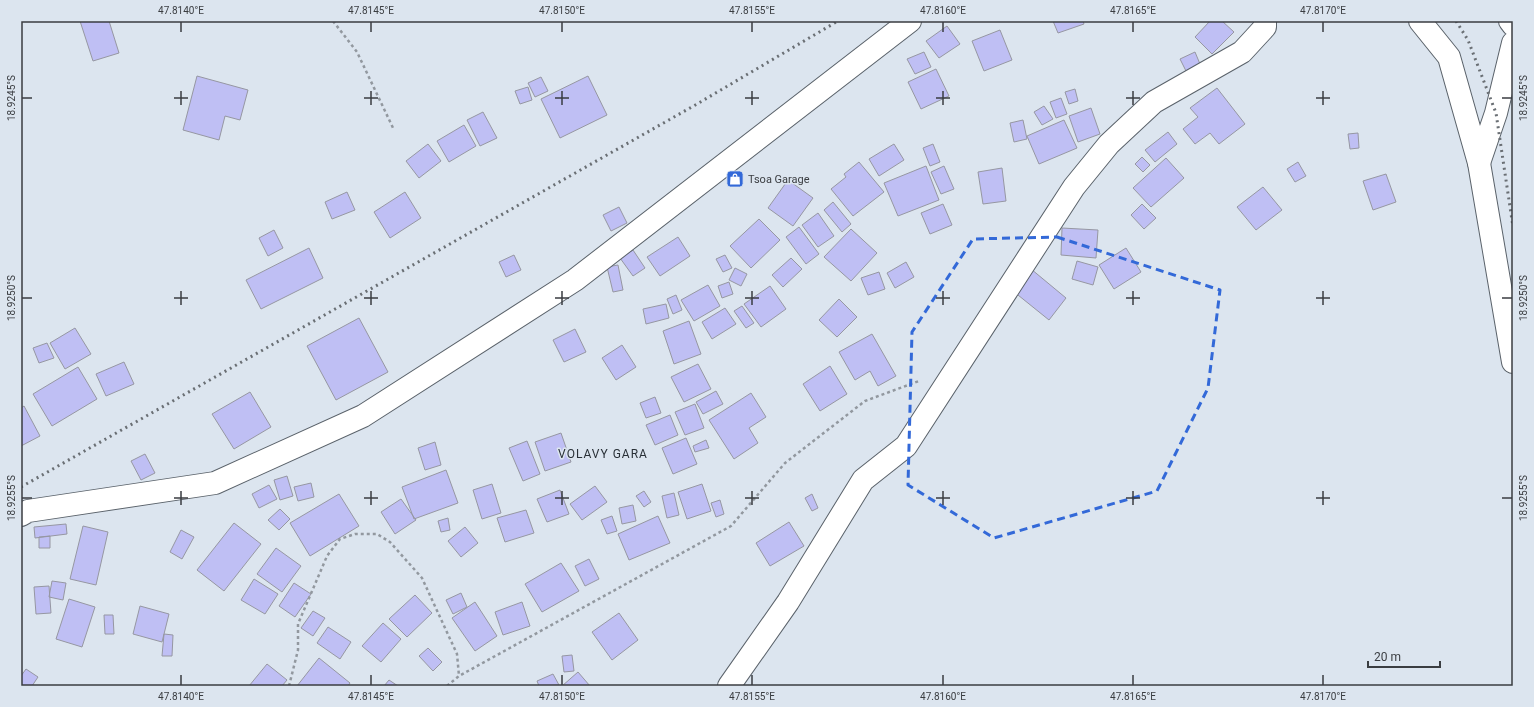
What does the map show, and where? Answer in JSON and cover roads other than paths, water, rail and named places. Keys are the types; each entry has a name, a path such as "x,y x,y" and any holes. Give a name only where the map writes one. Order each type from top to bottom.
{"main road":[{"path":"21,515 28,511 215,483 363,416 575,280 910,21"},
{"path":"729,686 788,602 863,480 906,446 1074,187 1109,144 1154,102 1242,52 1265,27 1265,21"},
{"path":"1420,21 1448,57 1479,163 1513,362"},
{"path":"1510,21 1513,25"},
{"path":"1479,163 1496,113 1513,44"}],"railway":[{"path":"21,487 697,104 838,21"},
{"path":"1456,21 1468,40 1496,113 1513,227"}],"place":[{"name":"Tsoa Garage","path":"735,179"}],"district":[{"name":"VOLAVY GARA","path":"603,454"}]}
